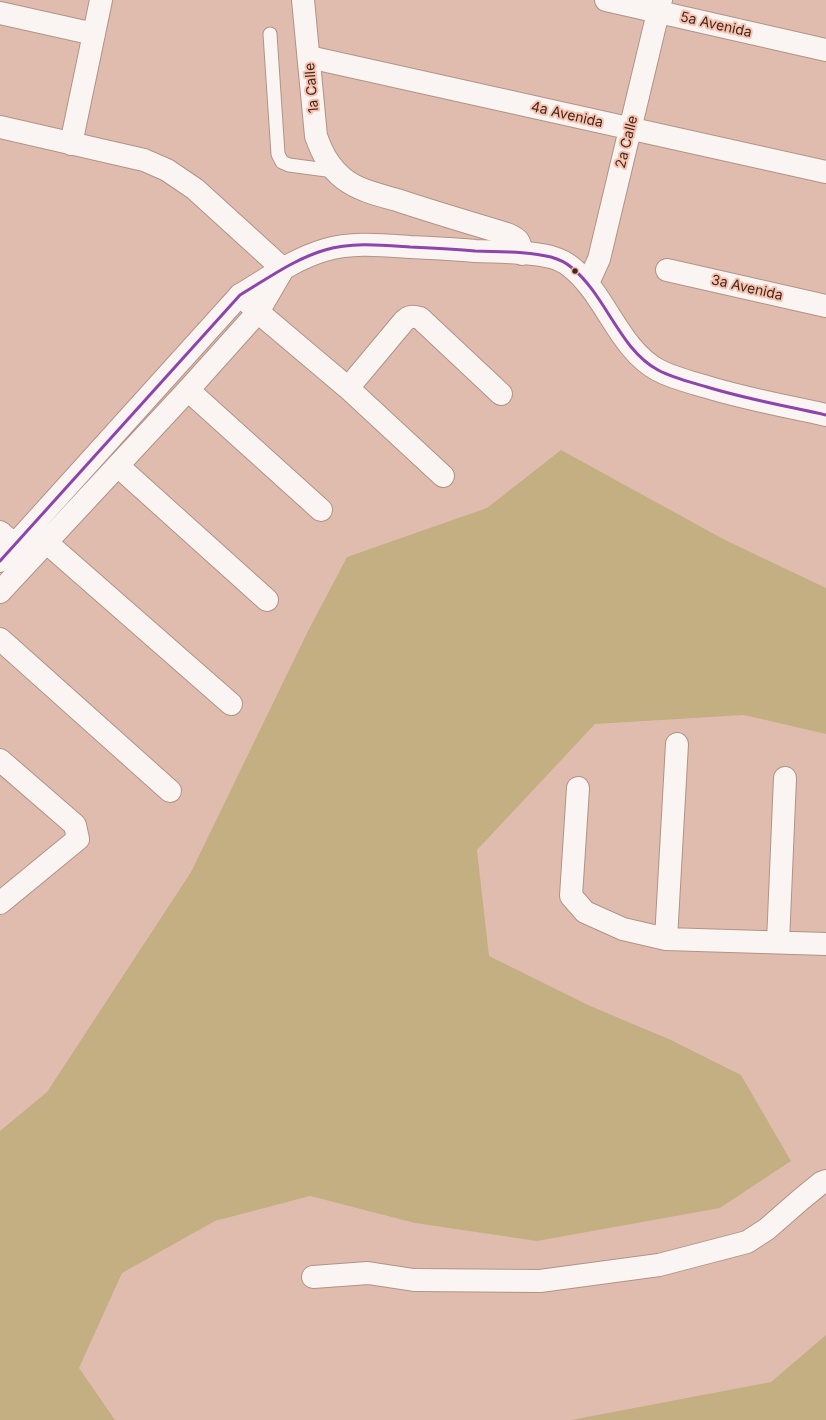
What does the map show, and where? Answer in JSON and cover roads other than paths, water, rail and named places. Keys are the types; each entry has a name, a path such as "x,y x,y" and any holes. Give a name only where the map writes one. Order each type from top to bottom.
{"street":[{"path":"71,144 101,0"},
{"name":"1a Calle","path":"303,0 316,136 320,149 334,171"},
{"name":"5a Avenida","path":"606,0 660,6 826,50"},
{"name":"2a Calle","path":"588,283 599,259 660,6"},
{"path":"0,13 94,34"},
{"name":"4a Avenida","path":"309,57 826,172"},
{"path":"0,127 144,160 167,170 195,189 283,270"},
{"path":"334,171 345,180 369,191 512,236 520,243 522,254"},
{"path":"0,561 8,539 240,295 310,256 324,250 352,245 391,245 547,256 557,259 572,267 588,283 632,347 641,357 658,370 683,380 728,394 826,415"},
{"path":"0,592 118,466 258,312 283,270"},
{"name":"3a Avenida","path":"667,270 826,306"},
{"path":"240,295 348,388 443,476"},
{"path":"348,388 404,321 407,318 414,316 420,318 501,394"},
{"path":"188,390 321,510"},
{"path":"118,466 267,600"},
{"path":"46,542 231,704"},
{"path":"0,638 170,791"},
{"path":"666,939 677,744"},
{"path":"0,760 76,826 78,839 1,900"},
{"path":"778,942 785,778"},
{"path":"578,788 572,896 585,912 623,929 666,939 826,944"},
{"path":"313,1277 368,1273 414,1280 540,1281 660,1265 747,1242 767,1229 821,1183 826,1181"}],"lane":[{"path":"270,34 278,154 282,162 289,165 334,171"}]}
